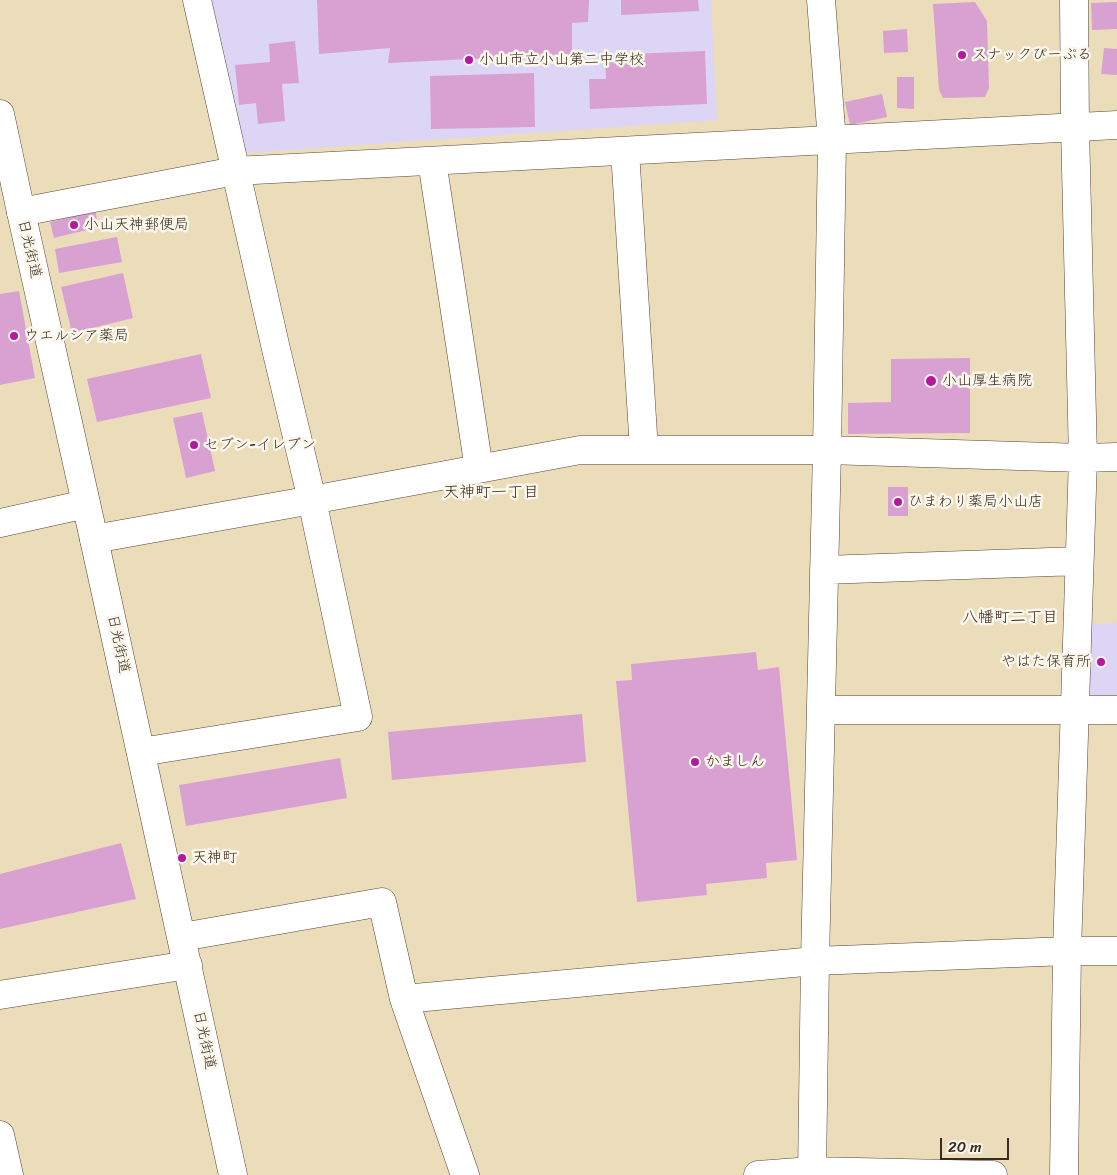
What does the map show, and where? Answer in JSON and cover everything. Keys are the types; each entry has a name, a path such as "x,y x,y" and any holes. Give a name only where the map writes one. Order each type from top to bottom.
{"street":[{"path":"141,752 358,717 312,500 197,0"},
{"path":"812,1173 832,141 821,0"},
{"path":"1064,1175 1067,951 1083,458 1074,0"},
{"name":"日光街道","path":"0,114 233,1175"},
{"path":"21,212 235,171 1117,125"},
{"path":"625,151 644,450"},
{"path":"432,161 479,469"},
{"path":"94,539 580,450 827,450 1117,458"},
{"path":"0,523 86,504"},
{"path":"824,570 1079,561"},
{"path":"821,710 1117,710"},
{"path":"182,937 382,902 404,999 465,1175"},
{"path":"404,999 815,961 1067,951 1117,951"},
{"path":"0,995 188,965"},
{"path":"0,1135 9,1175"},
{"path":"758,1175 812,1173 993,1175"}],"shaded area":[{"name":"小山市立小山第二中学校","path":"211,0 711,0 717,120 245,153"},
{"name":"やはた保育所","path":"1117,623 1117,701 1084,701 1085,624"}],"building":[{"name":"小山市立小山第二中学校","path":"317,0 589,0 588,22 572,23 572,54 388,63 390,48 319,54"},
{"path":"621,0 698,0 699,11 621,15"},
{"name":"スナックぴーぷる","path":"975,2 987,21 989,88 985,97 943,98 939,90 933,4"},
{"path":"1117,2 1117,29 1092,30 1091,3"},
{"path":"907,29 908,52 884,53 883,31"},
{"path":"295,41 299,83 282,84 285,121 258,124 256,103 239,105 235,65 270,62 269,44"},
{"path":"1104,48 1117,49 1117,75 1101,74"},
{"path":"705,51 707,104 590,109 589,79 606,79 605,55"},
{"path":"534,73 535,127 431,129 430,76"},
{"path":"897,77 914,77 914,109 897,108"},
{"path":"882,94 887,117 850,125 845,102"},
{"name":"小山天神郵便局","path":"95,211 99,227 54,238 50,222"},
{"path":"117,237 122,262 59,273 55,249"},
{"path":"123,273 133,318 72,333 61,287"},
{"name":"ウエルシア薬局","path":"19,291 35,378 0,385 0,294"},
{"path":"201,354 211,398 97,422 87,379"},
{"name":"小山厚生病院","path":"970,358 970,433 848,434 848,403 891,402 891,359"},
{"name":"セブン-イレブン","path":"202,412 215,471 186,478 173,418"},
{"name":"ひまわり薬局小山店","path":"888,487 908,487 908,516 888,516"},
{"path":"756,652 758,670 779,667 797,860 766,863 767,878 706,884 707,895 637,902 616,681 632,680 631,664"},
{"path":"582,714 586,762 392,780 388,732"},
{"path":"340,758 347,798 186,826 179,785"},
{"path":"121,843 136,899 0,929 0,874"}],"place":[{"name":"スナックぴーぷる","path":"962,55"},
{"name":"小山市立小山第二中学校","path":"469,60"},
{"name":"小山天神郵便局","path":"74,225"},
{"name":"ウエルシア薬局","path":"14,336"},
{"name":"小山厚生病院","path":"931,381"},
{"name":"セブン-イレブン","path":"194,445"},
{"name":"ひまわり薬局小山店","path":"898,502"},
{"name":"やはた保育所","path":"1101,662"},
{"name":"かましん","path":"695,762"},
{"name":"天神町","path":"182,858"}],"district":[{"name":"天神町一丁目","path":"491,493"},
{"name":"八幡町二丁目","path":"1010,618"}]}
